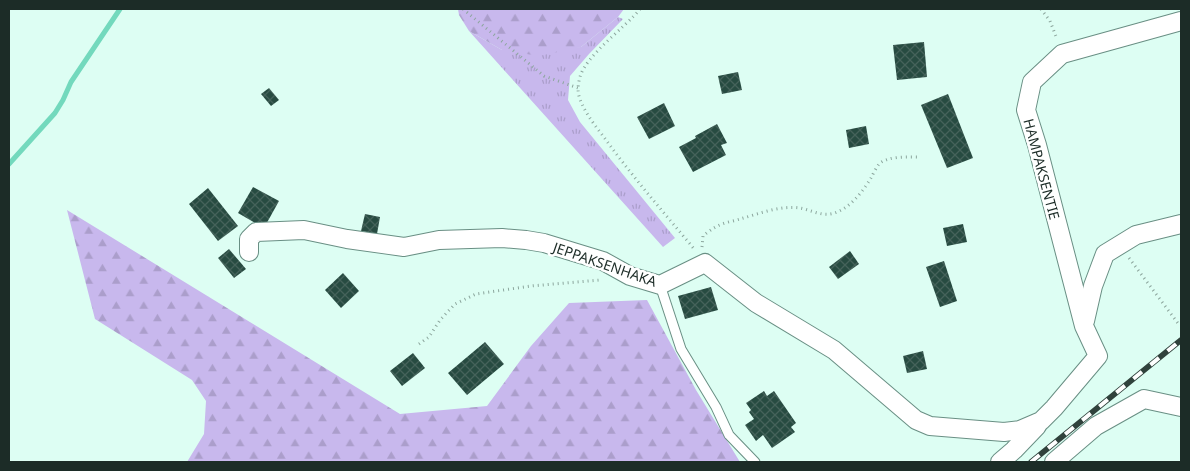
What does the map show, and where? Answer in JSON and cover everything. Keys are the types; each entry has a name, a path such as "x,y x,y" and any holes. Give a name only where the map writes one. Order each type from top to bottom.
{"street":[{"name":"HAMPAKSENTIE","path":"1041,421 1098,356 1084,326 1037,145 1026,110 1032,82 1062,54 1181,21"},
{"path":"1084,326 1093,286 1105,254 1136,235 1181,224"},
{"name":"JEPPAKSENHAKA","path":"249,252 249,239 256,232 276,230 304,230 404,247 439,240 510,239 544,243 603,261 630,276 660,285 705,262"},
{"path":"705,262 756,303 834,350 916,420 930,426 1004,432 1020,430 1041,421"},
{"path":"1054,462 1096,426 1144,399 1181,407"},
{"path":"1000,462 1041,421"}],"lane":[{"path":"660,285 681,349 716,407 729,435 755,462"}],"path":[{"path":"463,9 544,76 578,88"},
{"path":"640,9 584,68 578,88 579,97 594,123 632,176 705,262"},
{"path":"1041,9 1050,21 1062,54"},
{"path":"705,262 702,250 702,236 721,224 765,212 789,208 800,208 818,214 834,213 845,208 854,200 866,186 879,164 903,156 919,157"},
{"path":"1120,245 1180,326"},
{"path":"419,344 429,336 440,320 455,304 476,294 530,286 630,276"}],"green space":[{"path":"458,9 624,9 618,17 581,47 539,56 502,50 469,31 459,15"},
{"path":"618,17 623,19 570,76 568,100 580,122 675,238 663,247 469,31 502,50 581,47"},
{"path":"67,210 400,414 487,406 531,346 569,303 647,300 696,390 740,462 187,462 204,434 206,401 192,380 95,319"}],"building":[{"path":"924,42 927,77 897,80 893,45"},
{"path":"738,72 742,90 722,94 718,76"},
{"path":"269,88 279,100 271,106 261,94"},
{"path":"948,94 973,158 947,168 921,105"},
{"path":"664,103 675,126 649,139 637,117"},
{"path":"717,124 727,143 721,145 726,155 693,172 679,147"},
{"path":"866,126 869,144 849,148 846,130"},
{"path":"253,187 279,201 264,228 238,213"},
{"path":"208,188 238,226 218,241 189,204"},
{"path":"365,214 380,217 377,234 361,231"},
{"path":"963,224 967,242 947,246 943,228"},
{"path":"229,249 246,269 234,278 218,258"},
{"path":"850,251 859,264 838,279 829,267"},
{"path":"944,261 957,301 940,307 926,267"},
{"path":"343,273 359,291 341,308 325,290"},
{"path":"711,287 718,310 685,319 678,296"},
{"path":"485,342 504,364 467,395 448,373"},
{"path":"923,351 927,369 907,373 903,356"},
{"path":"413,353 425,368 402,386 390,371"},
{"path":"764,391 767,396 774,391 796,423 791,427 795,432 772,448 763,435 756,441 745,425 754,419 746,403"}],"waterway":[{"path":"9,164 55,113 71,82 120,9"}],"railway":[{"path":"1031,462 1181,340"}]}
